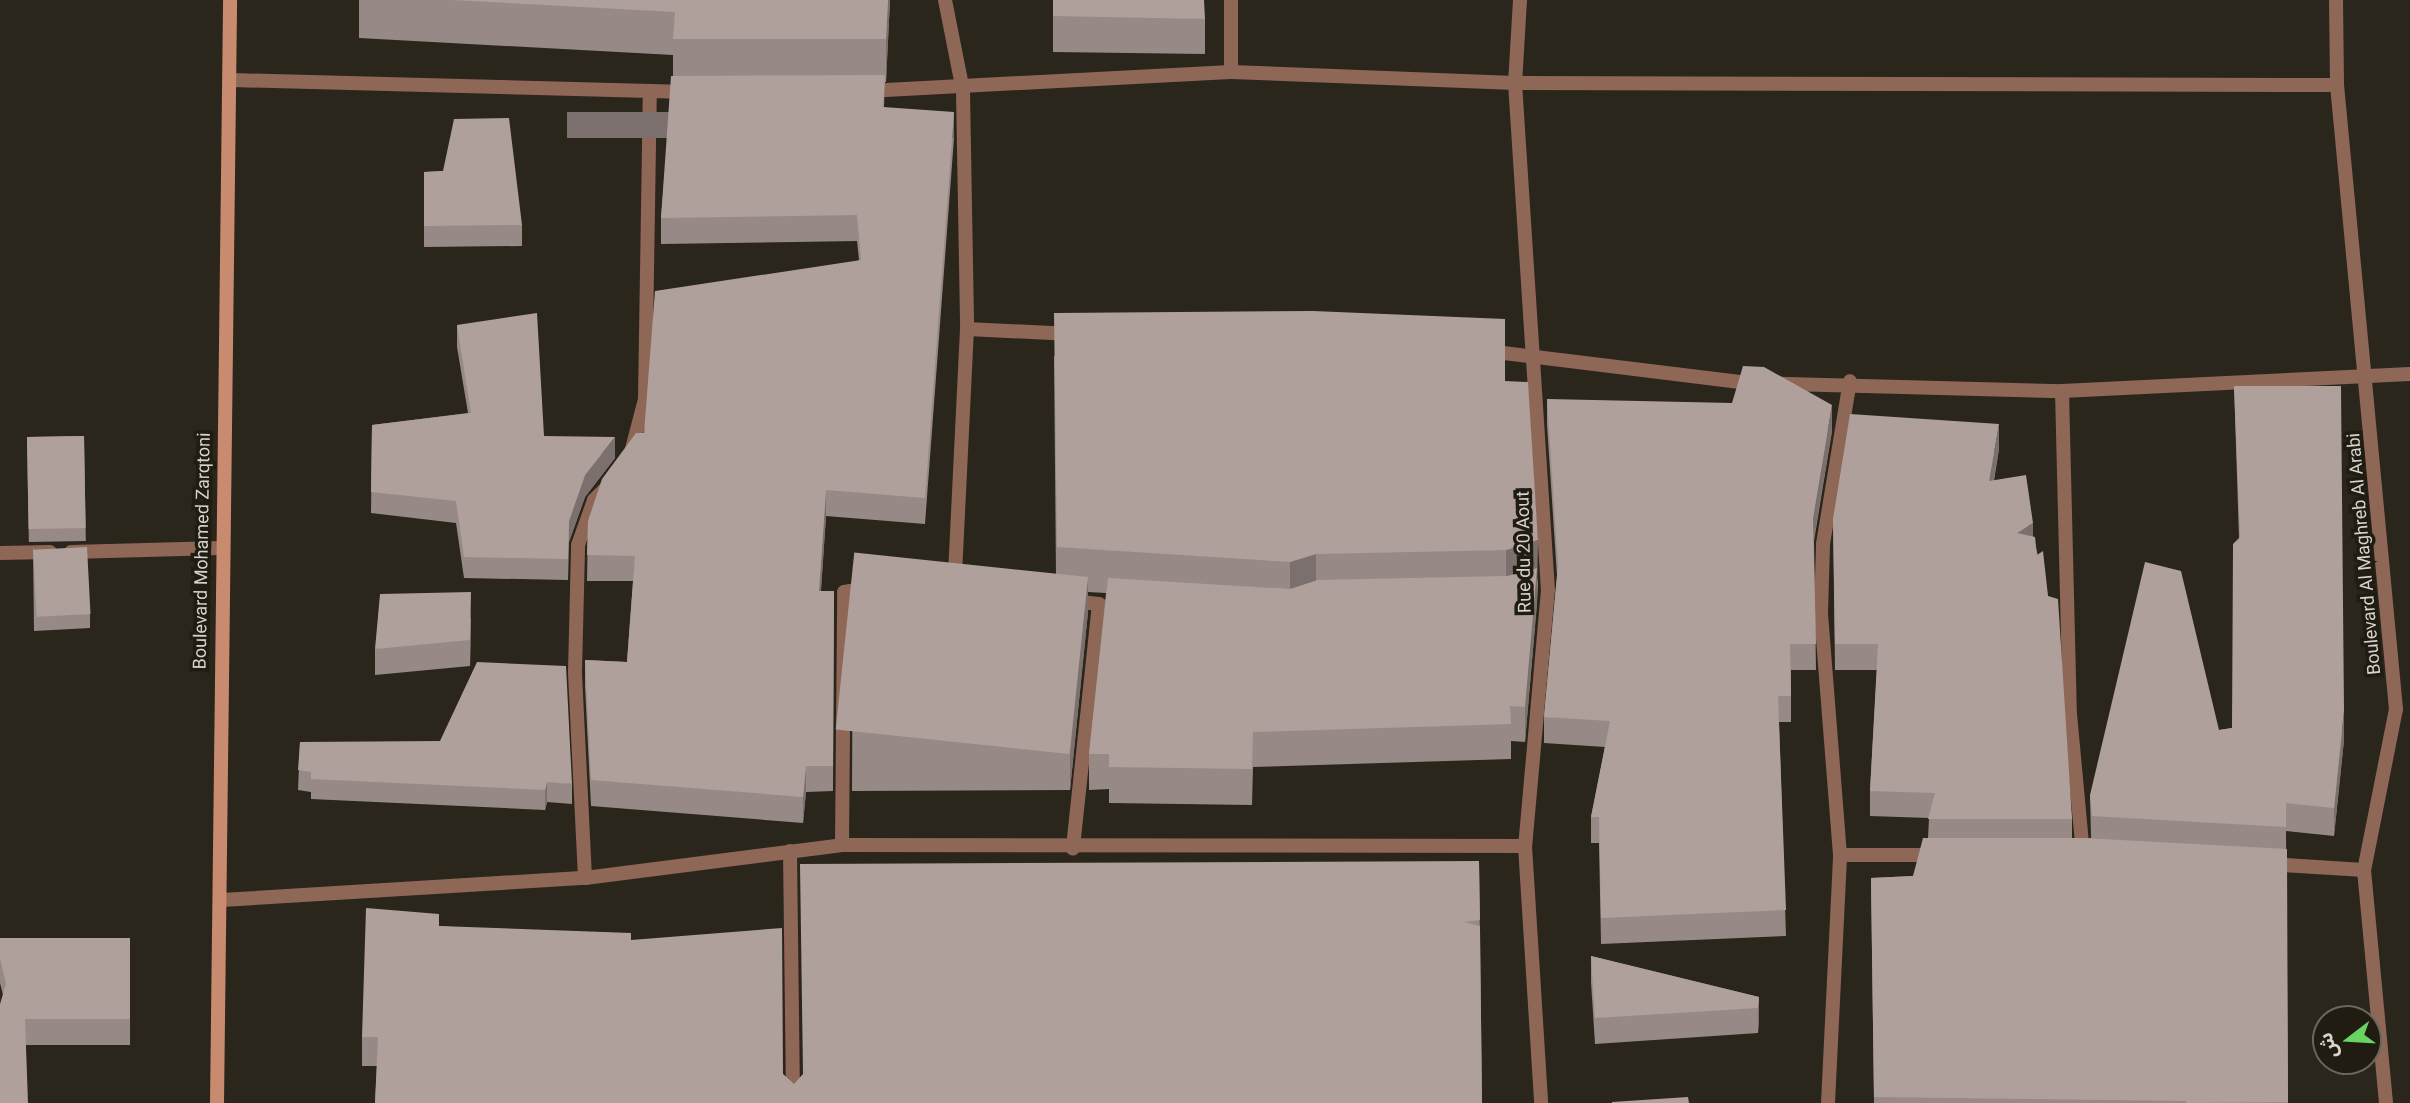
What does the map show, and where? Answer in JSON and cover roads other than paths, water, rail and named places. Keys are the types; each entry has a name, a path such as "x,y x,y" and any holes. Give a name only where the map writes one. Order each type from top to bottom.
{"street":[{"name":"Boulevard Mohamed Zarqtoni","path":"217,1103 222,900 220,548 232,80 230,0"},
{"path":"945,0 963,90 967,329 955,574"},
{"path":"1231,0 1231,72"},
{"name":"Rue du 20 Aout","path":"1520,0 1515,83 1548,590 1525,846 1541,1103"},
{"name":"Boulevard Al Maghreb Al Arabi","path":"2336,0 2337,85 2403,710 2364,870 2386,1103"},
{"path":"854,91 963,90 1231,72 1515,83 2337,85"},
{"path":"232,80 704,92"},
{"path":"585,878 575,672 578,545 594,500 629,457 642,420 650,92"},
{"path":"967,329 1091,334"},
{"path":"1463,350 1746,383 1850,381 2062,391 2368,381 2410,374"},
{"path":"1828,1103 1840,855 1821,613 1823,544 1850,381"},
{"path":"2062,391 2070,714 2083,854"},
{"path":"0,553 220,548"},
{"path":"842,845 844,592 955,574 1004,589"},
{"path":"1527,596 1548,590"},
{"path":"1052,598 1119,605"},
{"path":"1073,849 1099,604"},
{"path":"222,900 585,878 842,845 1073,849 1525,846"},
{"path":"790,851 793,1103"},
{"path":"1840,855 1948,855"},
{"path":"2257,864 2364,870"}]}
